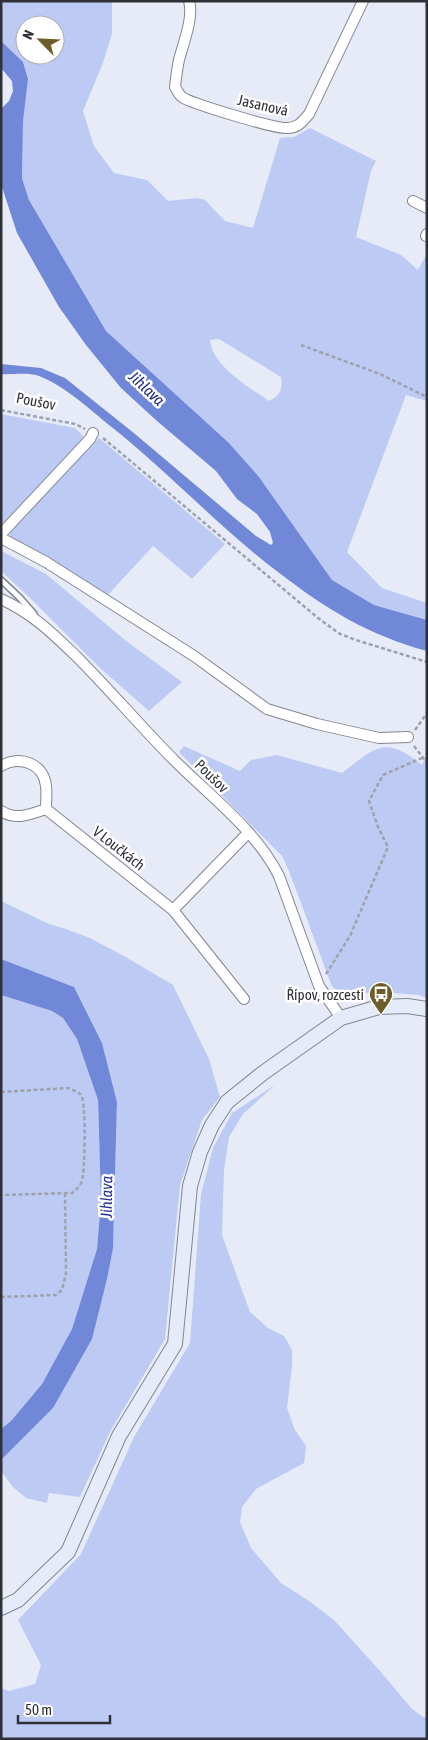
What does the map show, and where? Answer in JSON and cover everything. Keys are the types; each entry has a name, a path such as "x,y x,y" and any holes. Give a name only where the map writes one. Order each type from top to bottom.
{"street":[{"name":"Jasanová","path":"189,1 191,6 188,26 178,62 175,87 182,97 234,115 287,128 299,125 308,114 363,1"},
{"path":"413,201 427,208"},
{"path":"1,534 90,439 93,433"},
{"path":"1,538 46,562 194,656 267,709 317,724 379,738 408,737"},
{"name":"Poušov","path":"1,599 43,624 107,687 174,760 248,833 272,860 280,876 319,986 341,1018"},
{"path":"1,766 19,760 32,764 42,773 46,785 46,809 18,817 1,811"},
{"name":"V Loučkách","path":"46,809 173,910 244,999"},
{"path":"173,910 248,833"},
{"path":"1,1608 18,1600 68,1552 119,1436 174,1344 190,1186 200,1152 212,1125 227,1102 243,1087 341,1018 379,1007 407,1006 427,1009"}],"lane":[{"path":"1,580 43,624"}],"path":[{"path":"301,345 380,374 427,397"},
{"name":"Poušov","path":"1,410 75,424 101,436 318,618 340,634 427,662"},
{"path":"427,713 408,737 422,758 427,762"},
{"path":"319,986 350,936 388,847 378,827 369,801 383,775 422,758"},
{"path":"1,1092 69,1088 78,1092 82,1097 84,1107 82,1181 77,1189 72,1193 65,1194 1,1195"},
{"path":"1,1297 56,1295 62,1290 65,1283 65,1194"}],"shaded area":[{"path":"1,1 112,1 112,34 103,63 83,111 94,146 114,173 147,180 168,201 197,198 205,200 225,221 253,228 280,138 294,137 310,128 376,161 371,171 356,237 401,255 418,270 427,253 427,401 406,395 347,552 382,588 427,603 427,620 374,605 332,580 259,477 229,443 106,331 29,200 22,178 23,122 28,79 24,65 65,65 65,15 15,15 15,54 1,41","holes":["219,339 281,377 281,389 276,397 269,401 224,367 212,350 210,340"]},
{"path":"1,414 75,428 85,438 1,525"},
{"path":"99,438 225,544 192,579 153,546 107,596 10,537 9,532"},
{"path":"1,551 46,574 125,640 182,682 149,711 100,668 1,571"},
{"path":"184,746 240,771 251,760 277,755 342,773 372,751 380,748 389,747 398,750 409,755 422,765 427,754 427,998 418,995 394,993 384,989 341,998 331,984 282,856 179,752"},
{"path":"1,901 49,924 90,938 173,985 209,1059 220,1097 202,1120 180,1185 165,1339 110,1432 80,1497 49,1493 47,1503 26,1498 13,1487 1,1471 1,1460 53,1408 113,1248 117,1102 102,1043 74,987 1,959"},
{"path":"1,995 52,1011 63,1018 77,1039 98,1100 101,1201 97,1249 72,1329 42,1384 11,1421 1,1429"},
{"path":"275,1085 243,1114 229,1137 224,1170 222,1235 250,1312 268,1328 284,1336 292,1350 287,1408 295,1430 306,1446 304,1463 256,1489 242,1507 240,1522 251,1548 281,1583 334,1620 412,1709 423,1717 427,1717 427,1739 1,1739 1,1688 9,1691 35,1684 41,1665 18,1620 81,1554 134,1437 190,1343 201,1194 213,1148 232,1113"}],"water":[{"name":"Jihlava","path":"1,41 15,54 15,65 24,65 28,79 23,122 22,178 29,200 106,331 229,443 259,477 332,580 374,605 427,620 427,651 406,645 367,629 313,598 234,536 148,458 65,390 35,375 1,374 1,364 41,368 65,378 256,536 271,545 273,543 270,532 257,514 237,499 216,471 121,388 86,345 59,307 17,233 1,184 1,109 9,101 13,91 12,81 1,68"},
{"name":"Jihlava","path":"1,959 74,987 102,1043 117,1102 113,1248 92,1339 53,1408 1,1460 1,1429 11,1421 42,1384 72,1329 97,1249 101,1201 98,1100 77,1039 63,1018 52,1011 1,995"}],"place":[{"name":"Řípov, rozcestí","path":"381,1015"}]}
